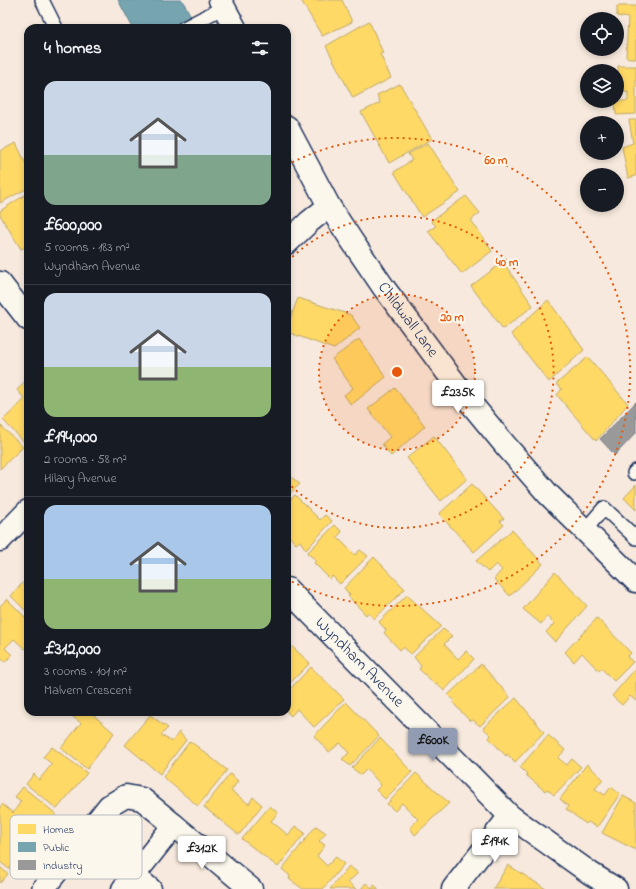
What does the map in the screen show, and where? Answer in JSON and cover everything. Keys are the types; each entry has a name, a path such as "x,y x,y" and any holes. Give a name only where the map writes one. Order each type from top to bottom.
{"street":[{"path":"222,4 233,24"},
{"name":"Childwall Lane","path":"291,135 329,206 384,288 464,394 544,489 636,581"},
{"path":"291,239 329,206"},
{"path":"0,283 24,314"},
{"path":"0,540 24,515"},
{"name":"Wyndham Avenue","path":"291,593 510,816 590,873 616,889"},
{"path":"102,815 109,806 126,796 142,799 252,889"},
{"path":"453,889 510,816"},
{"path":"142,876 174,825"},
{"path":"43,889 51,879"}],"lane":[{"path":"42,0 54,24"},
{"path":"190,24 222,4"},
{"path":"584,530 604,508 636,538"}],"building: Homes":[{"path":"301,0 342,0 352,22 322,36"},
{"path":"617,6 636,6 636,59 626,57 628,18 624,17 624,12 617,12"},
{"path":"369,21 383,53 380,54 391,78 353,98 326,46"},
{"path":"624,66 636,66 636,114 616,115 616,108 624,108 624,101 628,101 628,92 624,92"},
{"path":"400,84 432,139 389,163 361,112 380,103 377,95"},
{"path":"629,120 636,120 636,176 628,178 624,157 624,146 633,143"},
{"path":"16,143 24,160 24,190 0,203 0,151"},
{"path":"428,143 460,192 422,217 394,172 412,160 408,154"},
{"path":"24,196 24,248 21,249 0,215 0,211"},
{"path":"466,196 480,213 471,220 492,251 462,274 428,231 436,226 431,221"},
{"path":"503,262 533,306 503,329 471,286"},
{"path":"298,298 351,315 360,328 334,349 291,333 291,316"},
{"path":"548,300 584,350 549,382 511,334"},
{"path":"359,339 386,377 351,405 344,395 353,388 332,359"},
{"path":"588,357 628,404 596,441 557,395 562,389 556,384"},
{"path":"24,382 24,398 17,390"},
{"path":"395,388 425,426 391,456 382,444 390,437 368,409"},
{"path":"24,400 24,442 3,420"},
{"path":"0,425 23,447 0,469"},
{"path":"434,436 467,479 441,501 407,458"},
{"path":"291,477 300,484 291,492"},
{"path":"472,484 504,519 500,521 504,525 474,552 439,514"},
{"path":"636,485 636,510 624,498"},
{"path":"295,495 320,520 325,515 332,521 306,550 300,541 296,544 291,538 291,499"},
{"path":"335,525 342,532 337,537 355,555 360,550 368,556 340,584 332,576 330,579 314,563 316,560 307,553"},
{"path":"512,530 543,564 510,596 494,579 502,570 496,564 488,572 476,561"},
{"path":"374,557 405,589 374,619 368,612 366,615 348,596 350,595 344,588"},
{"path":"555,572 587,606 555,642 546,632 554,624 547,616 541,624 523,609"},
{"path":"24,581 24,609 11,596"},
{"path":"407,595 441,626 411,654 403,647 400,650 384,633 386,630 379,622"},
{"path":"7,599 24,616 24,648 14,639 5,648 12,655 5,662 0,658 0,606"},
{"path":"597,618 631,653 627,657 633,662 614,681 601,668 599,671 582,653 574,662 565,652"},
{"path":"443,629 452,636 444,644 458,659 466,651 474,659 444,691 437,683 435,684 419,669 421,666 414,657"},
{"path":"291,646 310,663 291,682"},
{"path":"481,664 510,697 480,726 473,720 470,721 453,703 455,701 448,695"},
{"path":"311,667 344,699 314,727 297,709 291,716 291,688"},
{"path":"636,668 636,701 630,696 622,705 612,696"},
{"path":"516,698 544,732 515,762 507,754 506,756 489,738 491,735 483,728"},
{"path":"346,702 379,736 350,766 342,759 349,753 340,743 329,752 314,736"},
{"path":"95,716 114,733 87,769 61,748 81,723 73,717"},
{"path":"149,716 168,728 161,735 172,742 179,732 186,740 160,774 125,745"},
{"path":"548,735 565,750 558,758 567,765 572,759 581,767 554,795 547,789 545,791 526,775 527,774 520,767"},
{"path":"380,738 412,772 385,799 376,790 381,785 367,769 361,775 352,768"},
{"path":"190,741 227,770 198,806 163,777"},
{"path":"52,747 87,773 57,809 26,784 34,774 39,780 52,764 43,757"},
{"path":"587,764 603,779 595,789 605,795 611,787 620,794 597,827 588,822 586,824 566,809 568,806 560,799"},
{"path":"416,773 449,803 415,835 410,828 418,819 402,803 395,811 387,804"},
{"path":"230,774 238,781 231,791 249,804 253,797 262,805 239,835 204,807"},
{"path":"23,787 56,814 10,815 9,869 0,862 0,808 2,804 13,813 21,801 15,797"},
{"path":"623,796 636,803 636,850 602,833"},
{"path":"270,806 278,813 271,821 288,835 295,826 305,833 278,867 242,839"},
{"path":"316,826 326,833 319,841 325,845 317,856 327,866 336,857 344,864 323,889 303,889 289,879 290,876 282,869"},
{"path":"508,865 546,889 493,889"},
{"path":"349,866 358,873 348,882 356,889 330,889"},
{"path":"0,867 8,874 0,883"},
{"path":"366,883 372,888 374,885 379,889 361,889"}],"building: Public":[{"path":"118,0 182,0 191,16 176,24 131,24"}],"building: Industry":[{"path":"636,402 636,433 615,455 600,439"}]}
